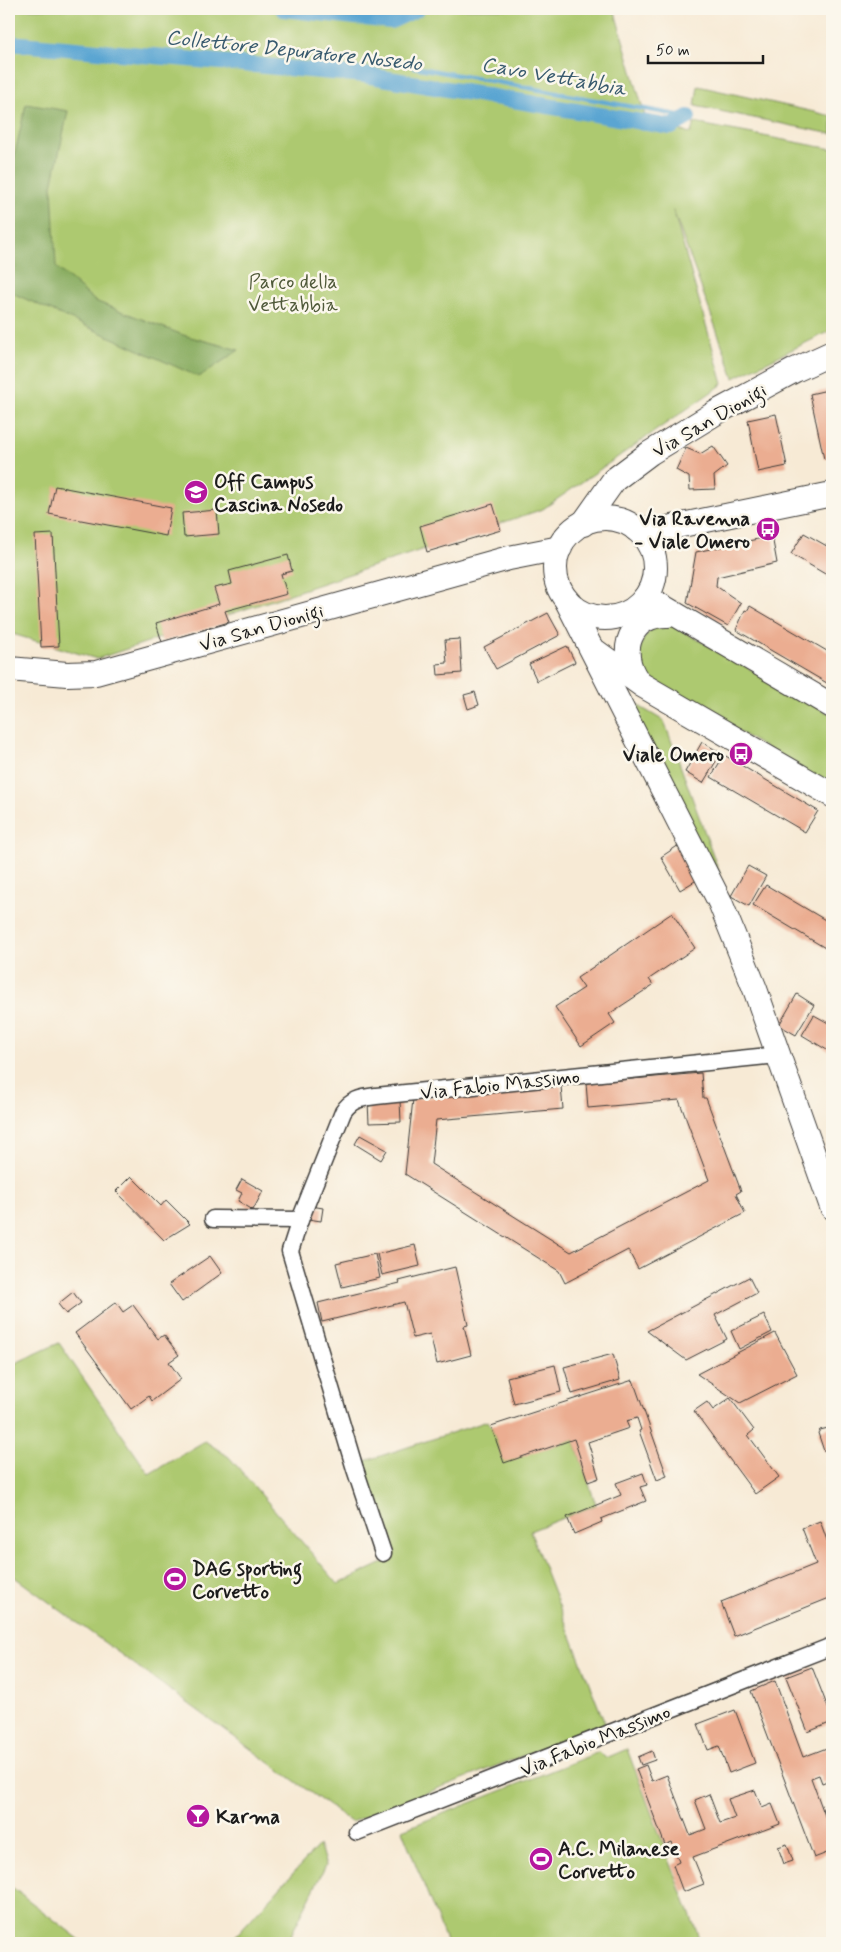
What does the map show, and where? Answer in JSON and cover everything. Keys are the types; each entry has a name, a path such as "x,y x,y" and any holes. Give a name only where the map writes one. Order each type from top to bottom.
{"street":[{"name":"Via San Dionigi","path":"605,511 602,495 614,480 650,453 718,412 832,353"},
{"path":"636,529 658,530 832,494"},
{"path":"567,601 585,614 596,617 607,618 629,612 646,597 654,576 655,565 646,540 636,529 605,511 569,534 560,548 556,560 559,587 720,902 755,989 832,1208"},
{"path":"650,548 689,524"},
{"name":"Via San Dionigi","path":"9,669 67,674 96,673 509,558 560,548"},
{"name":"Via San Dionigi","path":"509,558 533,563 556,572"},
{"path":"646,597 832,706"},
{"path":"637,680 628,666 626,658 626,650 631,635 649,618 664,615 679,616"},
{"path":"590,646 642,685 832,796"},
{"name":"Via Fabio Massimo","path":"383,1552 355,1469 290,1251 300,1220 343,1112 348,1104 357,1099 778,1055"},
{"path":"213,1219 300,1220"},
{"name":"Via Fabio Massimo","path":"357,1832 832,1646"}],"green space":[{"name":"Parco della Vettabbia","path":"9,9 614,9 647,123 691,133 694,123 832,149 832,330 734,378 673,210 723,384 543,509 97,659 9,633"},
{"path":"698,86 832,116 832,134 695,106"},
{"path":"26,104 68,111 52,186 56,267 95,301 183,335 239,350 199,377 10,292 12,242 10,175"},
{"path":"670,624 832,715 832,788 640,672 639,652 645,636 655,625"},
{"path":"632,702 664,721 720,874 689,825 629,708"},
{"name":"DAG sporting Corvetto","path":"59,1343 149,1474 205,1441 229,1457 338,1584 394,1558 362,1462 488,1421 504,1462 574,1439 596,1505 530,1531 605,1724 351,1822 9,1573 9,1366"},
{"name":"A.C. Milanese Corvetto","path":"627,1749 701,1943 447,1943 402,1830 599,1752 606,1758"},
{"path":"319,1845 326,1865 287,1943 229,1943"},
{"path":"9,1885 84,1943 9,1943"}],"building":[{"path":"832,389 832,457 824,459 810,394"},
{"path":"776,414 787,466 758,472 748,420"},
{"path":"713,446 727,466 714,476 715,489 690,490 689,477 676,470 686,448 700,454"},
{"path":"55,486 171,508 166,536 49,514"},
{"path":"493,504 501,530 427,552 420,526"},
{"path":"217,510 219,534 184,537 182,513"},
{"path":"804,533 832,549 832,578 791,554"},
{"path":"53,534 59,646 41,647 35,535"},
{"path":"772,536 777,563 717,577 716,586 741,603 728,626 687,603 696,552"},
{"path":"288,555 292,571 281,574 287,594 225,611 229,622 162,642 156,623 219,604 214,588 232,584 229,571"},
{"path":"750,606 832,654 832,686 736,630 745,610 747,611"},
{"path":"548,613 560,635 496,669 484,647"},
{"path":"460,639 462,673 438,675 437,664 447,663 445,640"},
{"path":"567,646 575,662 537,681 529,664"},
{"path":"475,692 479,705 468,709 464,695"},
{"path":"702,742 721,753 703,783 685,772"},
{"path":"724,755 818,811 805,832 711,777"},
{"path":"682,843 700,878 680,890 661,857"},
{"path":"748,866 766,876 749,906 731,896"},
{"path":"766,885 832,924 832,952 753,905"},
{"path":"672,913 695,948 649,979 653,985 609,1014 615,1023 581,1046 555,1007 584,988 577,978"},
{"path":"797,994 814,1005 796,1035 779,1025"},
{"path":"814,1015 832,1025 832,1053 802,1035"},
{"path":"701,1073 703,1098 706,1098 741,1191 736,1194 745,1213 638,1269 628,1250 565,1283 559,1271 405,1174 413,1099 561,1086 563,1109 436,1120 431,1164 571,1252 709,1180 679,1100 588,1108 586,1083"},
{"path":"400,1100 401,1122 369,1123 368,1102"},
{"path":"360,1135 387,1150 381,1160 355,1144"},
{"path":"131,1176 161,1206 166,1200 190,1224 164,1240 116,1191"},
{"path":"242,1179 263,1191 253,1210 238,1201 242,1193 236,1190"},
{"path":"311,1206 323,1208 321,1221 308,1219"},
{"path":"415,1245 420,1266 382,1275 377,1254"},
{"path":"375,1254 380,1278 342,1287 336,1263"},
{"path":"210,1256 222,1273 182,1302 169,1284"},
{"path":"455,1267 468,1325 464,1326 471,1355 437,1364 430,1334 413,1338 404,1302 322,1322 318,1303"},
{"path":"749,1277 757,1293 715,1315 727,1339 686,1360 647,1331"},
{"path":"73,1292 81,1303 66,1314 58,1304"},
{"path":"116,1302 123,1312 133,1305 158,1339 164,1335 179,1355 169,1362 181,1379 152,1401 149,1396 131,1409 75,1333"},
{"path":"764,1315 772,1332 739,1349 731,1331"},
{"path":"775,1333 797,1374 740,1403 697,1374"},
{"path":"613,1354 620,1380 572,1394 564,1367"},
{"path":"555,1365 561,1392 514,1404 507,1377"},
{"path":"633,1380 667,1476 657,1480 639,1431 641,1430 637,1418 626,1421 629,1428 588,1442 599,1478 588,1482 574,1439 504,1463 491,1426"},
{"path":"730,1398 754,1430 748,1435 779,1477 755,1494 694,1411 707,1402 713,1410"},
{"path":"832,1427 832,1448 824,1451 818,1433 820,1430"},
{"path":"643,1473 647,1485 640,1487 646,1501 601,1519 602,1522 574,1534 567,1517 621,1495 616,1483"},
{"path":"820,1521 832,1554 832,1597 734,1636 721,1602 816,1564 802,1528"},
{"path":"812,1667 832,1722 808,1732 786,1677"},
{"path":"775,1681 803,1757 832,1746 832,1785 830,1780 822,1783 819,1775 811,1778 832,1835 832,1851 814,1858 751,1691"},
{"path":"735,1710 755,1763 729,1773 719,1746 708,1750 698,1724"},
{"path":"652,1751 655,1760 641,1765 638,1757"},
{"path":"646,1765 652,1781 667,1775 690,1835 706,1829 695,1800 709,1794 720,1823 735,1818 728,1799 755,1790 762,1808 772,1804 780,1824 693,1857 704,1884 683,1892 673,1865 679,1862 672,1842 665,1845 636,1769"},
{"path":"787,1844 793,1861 784,1864 778,1847"}],"waterway":[{"path":"283,9 391,21 417,9"},
{"name":"Collettore Depuratore Nosedo","path":"9,43 365,75 671,127 688,117"},
{"name":"Cavo Vettabbia","path":"414,67 688,117"}],"place":[{"name":"Off Campus Cascina Nosedo","path":"196,492"},
{"name":"Via Ravenna - Viale Omero","path":"768,529"},
{"name":"Viale Omero","path":"741,754"},
{"name":"DAG sporting Corvetto","path":"175,1579"},
{"name":"Karma","path":"198,1816"},
{"name":"A.C. Milanese Corvetto","path":"541,1859"}]}
